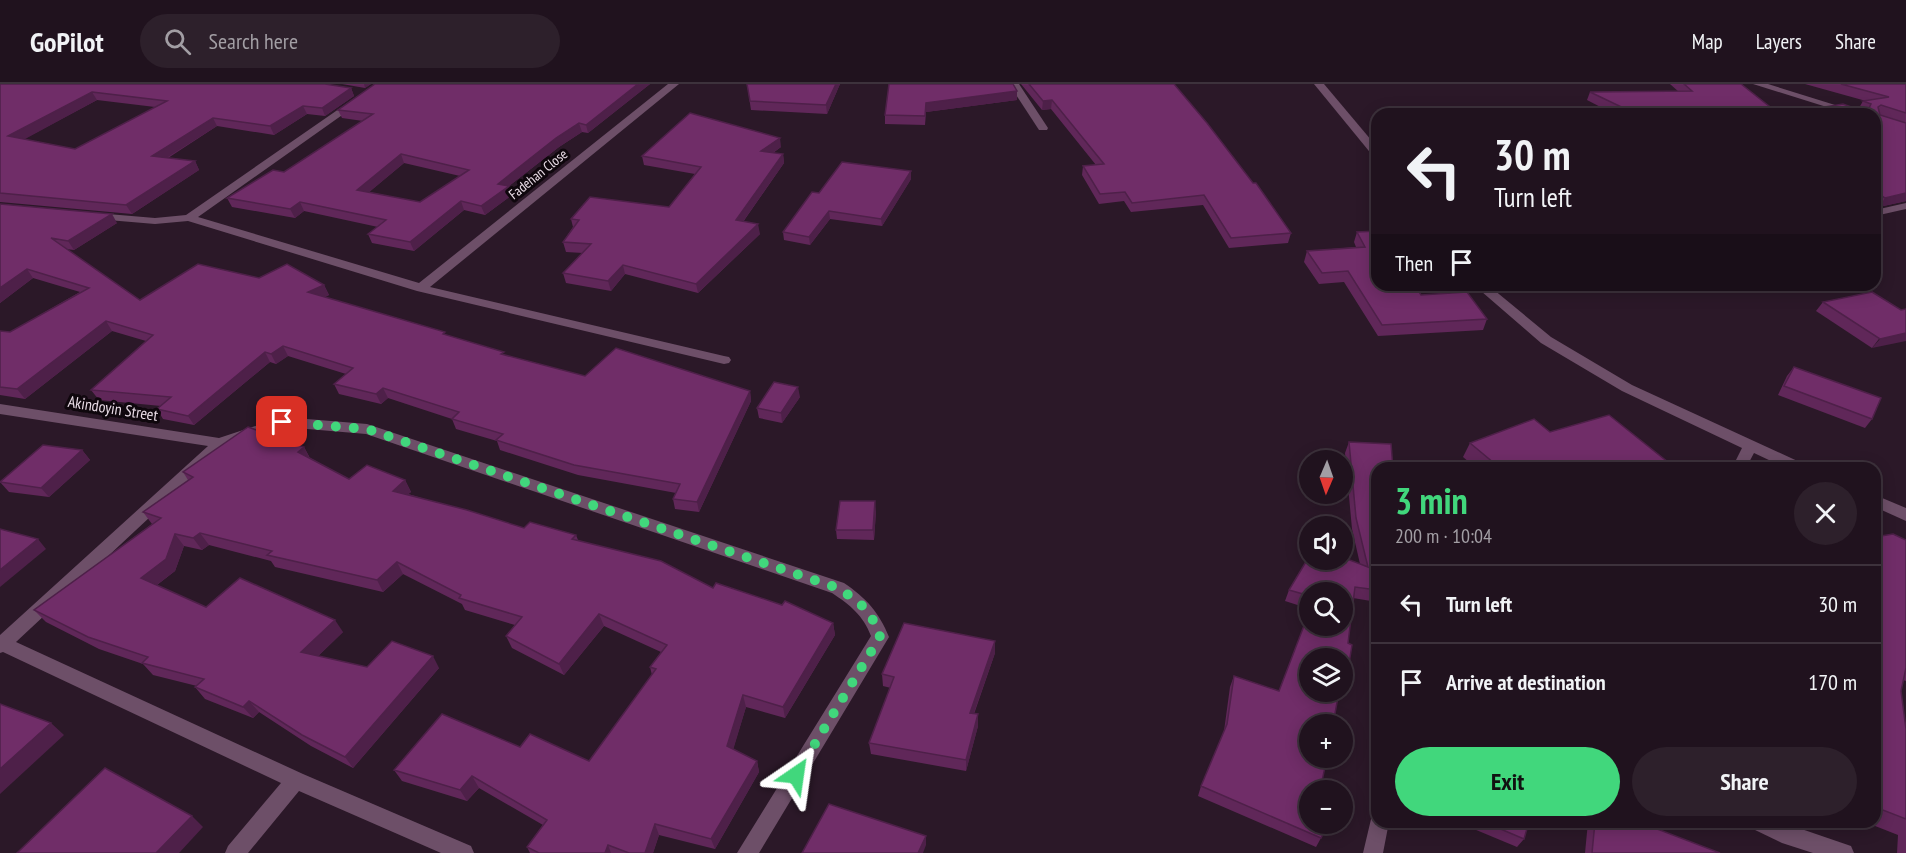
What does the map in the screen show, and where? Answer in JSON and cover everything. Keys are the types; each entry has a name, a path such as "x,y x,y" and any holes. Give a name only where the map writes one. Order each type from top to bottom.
{"street":[{"path":"189,218 363,92 381,84"},
{"name":"Fadehan Close","path":"421,288 674,84"},
{"path":"1014,84 1043,128"},
{"path":"1319,84 1371,147"},
{"path":"1758,84 1838,108"},
{"path":"1881,212 1906,206"},
{"path":"89,215 155,221 189,218 421,288 724,360"},
{"path":"1487,291 1546,340 1627,388 1785,462"},
{"name":"Akindoyin Street","path":"0,409 220,443"},
{"path":"464,853 296,780 1,645 220,443 282,422 367,429 838,588 857,601 873,617 880,637 747,853"},
{"path":"1742,462 1750,447"},
{"path":"1881,504 1906,515"},
{"path":"235,853 296,780"},
{"path":"1373,853 1378,828"},
{"path":"1768,828 1791,844 1844,853"}],"building":[{"path":"0,84 325,84 351,88 322,108 303,106 270,126 213,118 152,156 195,161 126,205 0,193","holes":["92,92 167,101 75,149 8,136"]},
{"path":"375,84 638,84 586,125 579,123 556,138 498,184 509,186 481,206 461,201 410,242 368,234 386,220 300,202 290,209 227,198 273,170 284,172 373,114 338,110","holes":["401,154 469,170 420,202 357,190"]},
{"path":"747,84 836,84 826,105 750,101"},
{"path":"889,84 1013,84 1017,91 926,103 925,116 885,115"},
{"path":"1029,84 1174,84 1253,183 1256,183 1291,233 1231,238 1204,195 1132,203 1125,192 1100,194 1083,166 1104,164 1052,100 1043,101"},
{"path":"1684,84 1741,84 1771,108 1623,108 1590,92 1692,91"},
{"path":"1841,84 1906,84 1906,113 1881,105 1878,108 1869,108 1871,104 1863,101 1889,97"},
{"path":"1843,104 1854,108 1819,108"},
{"path":"690,113 780,138 761,151 783,154 736,220 758,224 696,284 623,265 608,281 563,273 591,244 563,242 579,220 571,219 590,197 669,207 701,167 642,156"},
{"path":"1881,115 1906,123 1906,193 1885,198 1881,196"},
{"path":"842,162 911,171 881,219 829,211 809,237 783,232 812,192 819,193"},
{"path":"0,204 112,214 68,241 51,238 140,300 198,264 259,278 287,264 324,285 308,292 445,332 443,334 504,352 501,354 585,376 616,348 750,391 697,502 673,499 680,484 574,465 496,440 503,434 452,419 459,412 383,388 376,394 334,384 353,368 283,346 271,354 265,352 188,416 157,409 171,397 91,390 153,335 106,321 17,389 0,387 0,331 10,332 89,288 27,269 0,288"},
{"path":"1371,231 1371,291 1419,291 1421,295 1467,292 1487,319 1382,325 1348,271 1322,273 1307,251 1365,247 1357,232"},
{"path":"1872,292 1901,310 1906,309 1906,333 1880,339 1823,302"},
{"path":"1794,367 1881,398 1872,419 1784,386"},
{"path":"774,382 798,387 781,413 757,408"},
{"path":"1609,415 1668,462 1493,462 1470,443 1534,419 1550,432"},
{"path":"248,427 304,447 298,452 349,479 367,465 405,480 393,491 467,510 524,528 530,522 576,535 572,539 661,561 713,588 716,583 782,605 785,601 833,623 783,707 743,695 727,746 757,761 711,839 655,824 645,853 629,853 608,845 605,853 539,853 527,847 547,820 472,776 460,790 394,770 442,714 520,747 530,734 589,761 656,669 650,667 667,645 599,614 559,664 506,636 522,617 459,598 461,595 397,562 377,580 267,555 272,551 200,533 193,538 175,534 166,559 141,578 206,607 240,578 335,620 301,652 367,667 392,641 433,656 345,757 302,735 249,701 243,707 195,687 204,679 142,663 148,657 88,637 34,610 161,518 143,512 193,477 183,472"},
{"path":"1349,442 1391,444 1392,462 1371,462 1371,589 1355,587 1353,603 1353,582 1299,582 1299,593 1289,590 1301,570 1353,570 1353,561 1368,567 1356,518 1353,450 1350,450"},
{"path":"43,445 82,450 41,488 0,482"},
{"path":"840,501 875,501 873,530 836,530"},
{"path":"0,529 38,539 0,570"},
{"path":"1893,534 1906,540 1906,668 1901,691 1906,729 1906,819 1881,809 1881,536"},
{"path":"904,623 995,641 970,713 978,714 966,760 869,743 894,677 882,674"},
{"path":"1300,636 1349,636 1348,643 1352,645 1352,648 1299,648 1299,702 1337,702 1335,714 1299,714 1299,768 1325,768 1322,780 1299,780 1299,828 1201,786 1227,724 1234,676 1279,691"},
{"path":"0,704 51,723 0,769"},
{"path":"105,768 192,816 156,853 17,853"},
{"path":"829,804 926,836 918,853 802,853"},
{"path":"1498,828 1527,828 1524,839"},
{"path":"1594,828 1655,828 1720,853 1592,853"}],"route":[{"path":"282,422 367,429 838,588 857,601 873,617 880,637 796,775"}]}
